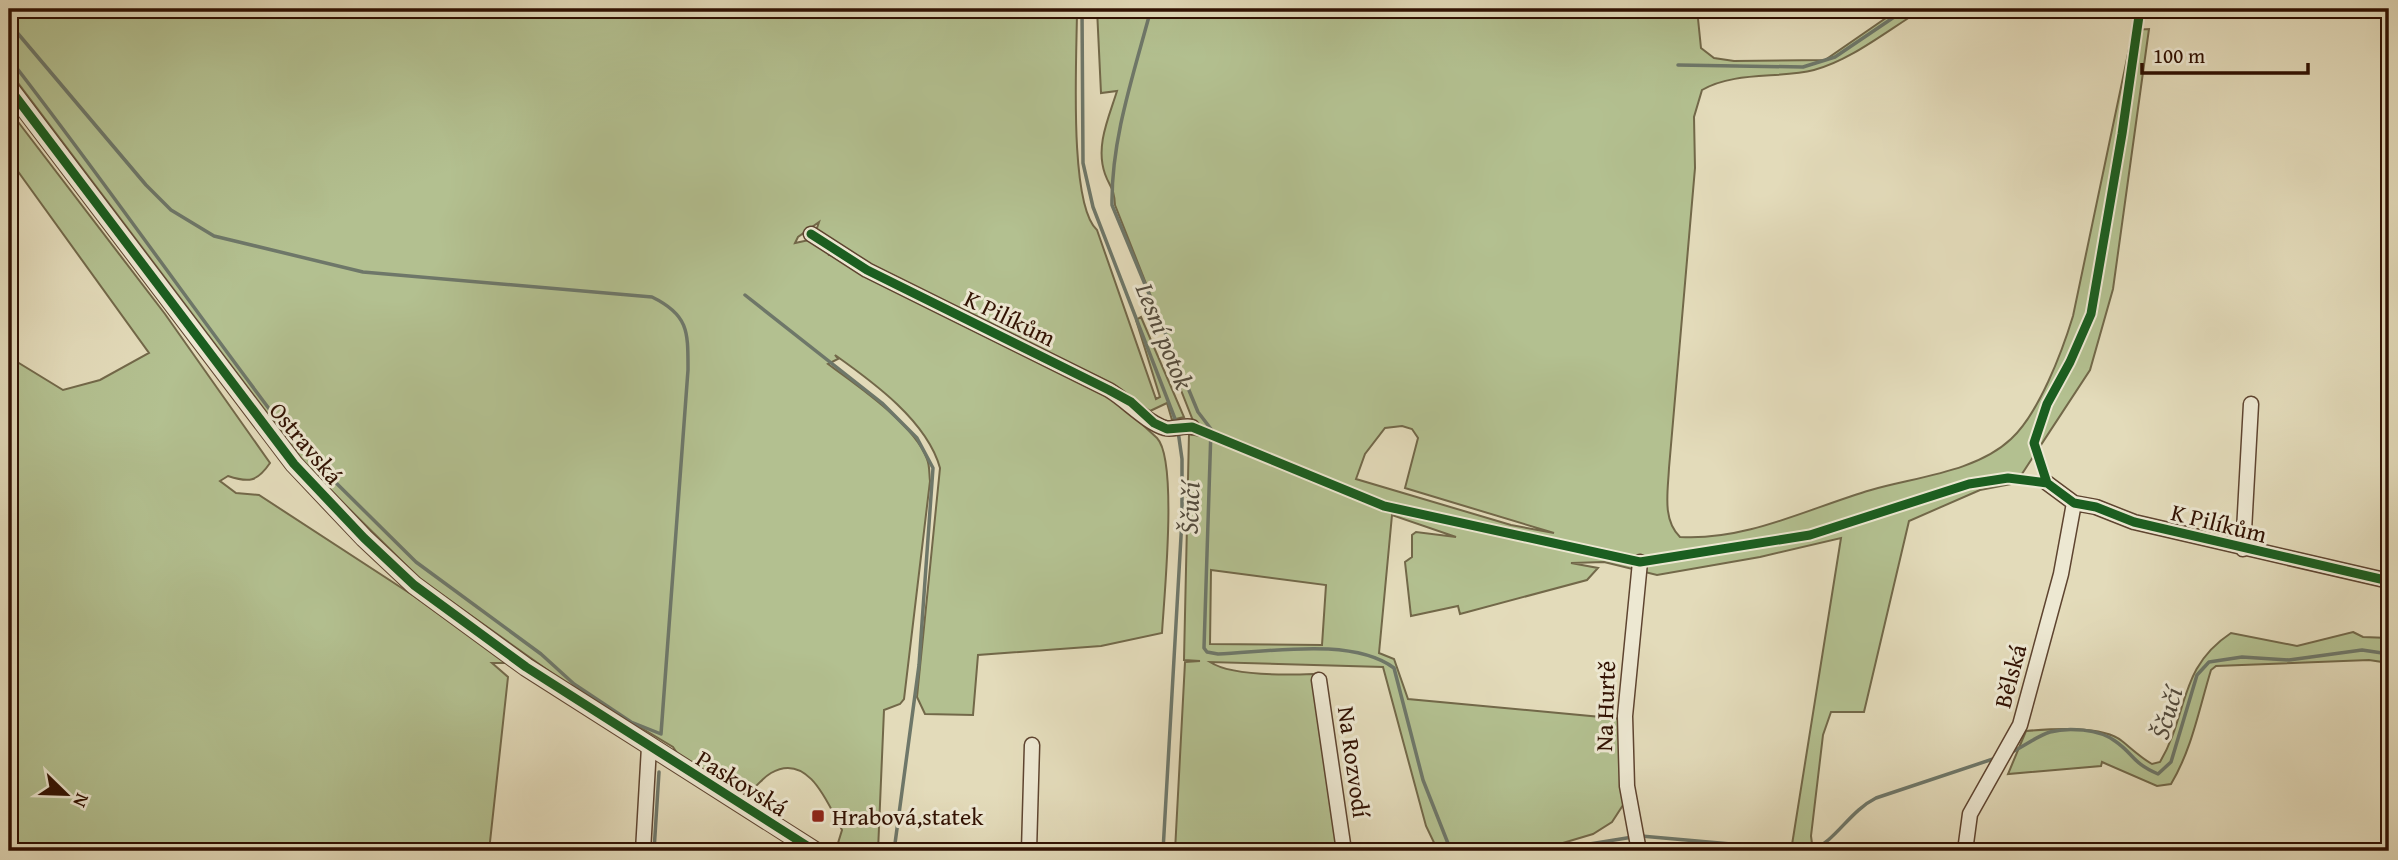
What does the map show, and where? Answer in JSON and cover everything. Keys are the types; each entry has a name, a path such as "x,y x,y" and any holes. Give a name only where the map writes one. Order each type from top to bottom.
{"street":[{"name":"Ostravská","path":"9,88 294,464 364,538 414,585 465,624 649,747"},
{"name":"K Pilíkům","path":"811,234 867,270 1059,363 1130,402 1154,422 1183,427"},
{"path":"2242,549 2251,404"},
{"name":"K Pilíkům","path":"2047,483 2074,503 2096,507 2134,522 2389,581"},
{"name":"Bělská","path":"1965,851 1970,814 2020,725 2061,574 2074,503"},
{"name":"Na Hurtě","path":"1638,841 1627,786 1625,716 1640,562"},
{"name":"Na Rozvodí","path":"1319,680 1344,851"},
{"path":"1029,851 1032,746"},
{"path":"643,851 649,747"},
{"name":"Paskovská","path":"649,747 815,851"}],"green space":[{"path":"9,9 1077,9 1076,126 1082,191 1088,215 1097,230 1156,399 1160,397 1136,320 1141,317 1184,417 1172,420 1167,403 1150,411 1101,378 870,269 816,231 819,222 798,237 795,243 809,240 830,251 829,255 836,256 1107,392 1157,438 1163,451 1167,473 1168,500 1162,633 1101,646 978,655 973,715 925,714 917,697 940,468 923,434 911,419 866,377 835,355 838,359 828,364 884,407 911,433 927,459 930,481 904,699 900,704 884,710 878,851 839,851 838,843 842,830 824,796 807,775 796,769 784,768 771,773 741,794 677,753 673,747 563,681 421,580 310,470 9,71"},
{"path":"1097,9 1697,9 1701,48 1714,58 1734,61 1825,60 1899,9 1923,9 1856,52 1828,65 1800,73 1728,80 1702,90 1694,117 1695,168 1667,495 1668,514 1680,537 1705,537 1754,529 1871,490 1963,466 1997,450 2021,428 2048,381 2073,316 2133,30 2149,29 2113,289 2090,370 2016,483 1980,490 1909,521 1864,712 1831,712 1823,735 1811,836 1813,851 1791,851 1841,538 1760,557 1657,575 1604,562 1571,563 1598,568 1587,580 1460,614 1458,606 1411,616 1405,562 1412,557 1412,535 1416,532 1456,537 1392,515 1379,653 1394,659 1408,699 1622,719 1625,802 1612,822 1593,834 1536,851 1438,851 1426,826 1383,667 1210,662 1219,667 1245,672 1313,674 1340,851 1175,851 1185,662 1200,661 1184,660 1189,434 1199,436 1164,347 1173,352 1105,174 1102,142 1117,91 1101,93","holes":["1402,426 1412,429 1418,438 1405,488 1554,533 1511,525 1356,479 1365,454 1385,428","1211,570 1326,585 1322,645 1210,644"]},
{"path":"9,110 165,314 270,463 261,474 252,479 242,480 228,476 220,481 236,493 259,495 414,596 507,663 492,663 508,677 489,851 9,851 9,357 63,390 100,380 149,353 9,159"},
{"path":"2353,632 2363,637 2389,638 2389,663 2369,660 2216,666 2211,670 2190,743 2171,784 2157,786 2102,762 2101,766 2008,774 2026,731 2048,729 2102,732 2122,741 2152,764 2160,762 2193,676 2214,647 2231,633 2297,646"}],"waterway":[{"name":"Lesní potok","path":"1082,9 1083,163 1093,207 1177,424"},
{"name":"Ščučí","path":"1151,9 1119,131 1112,205 1198,412 1211,429 1204,648 1207,652 1218,654 1333,649 1376,658 1394,668 1423,780 1451,851"},
{"path":"1678,65 1803,67 1835,57 1906,9"},
{"path":"9,23 146,185 171,210 214,236 363,272 652,297 680,318 688,345 688,370 661,734 631,722 574,684 541,654 416,562 318,465"},
{"path":"9,58 286,431"},
{"path":"745,295 882,403 917,438 933,468 919,665 894,851"},
{"name":"Lesní potok","path":"1163,851 1182,519 1182,459 1178,431"},
{"name":"Ščučí","path":"2010,753 2050,732 2083,730 2108,737 2143,766 2158,774 2171,762 2197,675 2209,662 2242,657 2289,660 2362,650 2389,654"},
{"name":"Ščučí","path":"1812,851 1876,798 1996,758"},
{"path":"654,851 659,772"},
{"name":"Ščučí","path":"1641,836 1731,844 1751,851"},
{"name":"Ščučí","path":"1546,851 1633,837"}],"cycle path":[{"path":"2047,483 2034,443 2047,404 2070,362 2091,314 2140,9"},
{"path":"9,88 294,464 364,538 414,585 526,667 815,851"},
{"path":"811,234 867,270 1131,402 1154,423 1167,429 1192,427 1384,506 1640,562 1810,535 1969,484 2008,478 2047,483 2074,503 2096,507 2134,522 2389,581"}],"place":[{"name":"Hrabová,statek","path":"818,816"}]}
